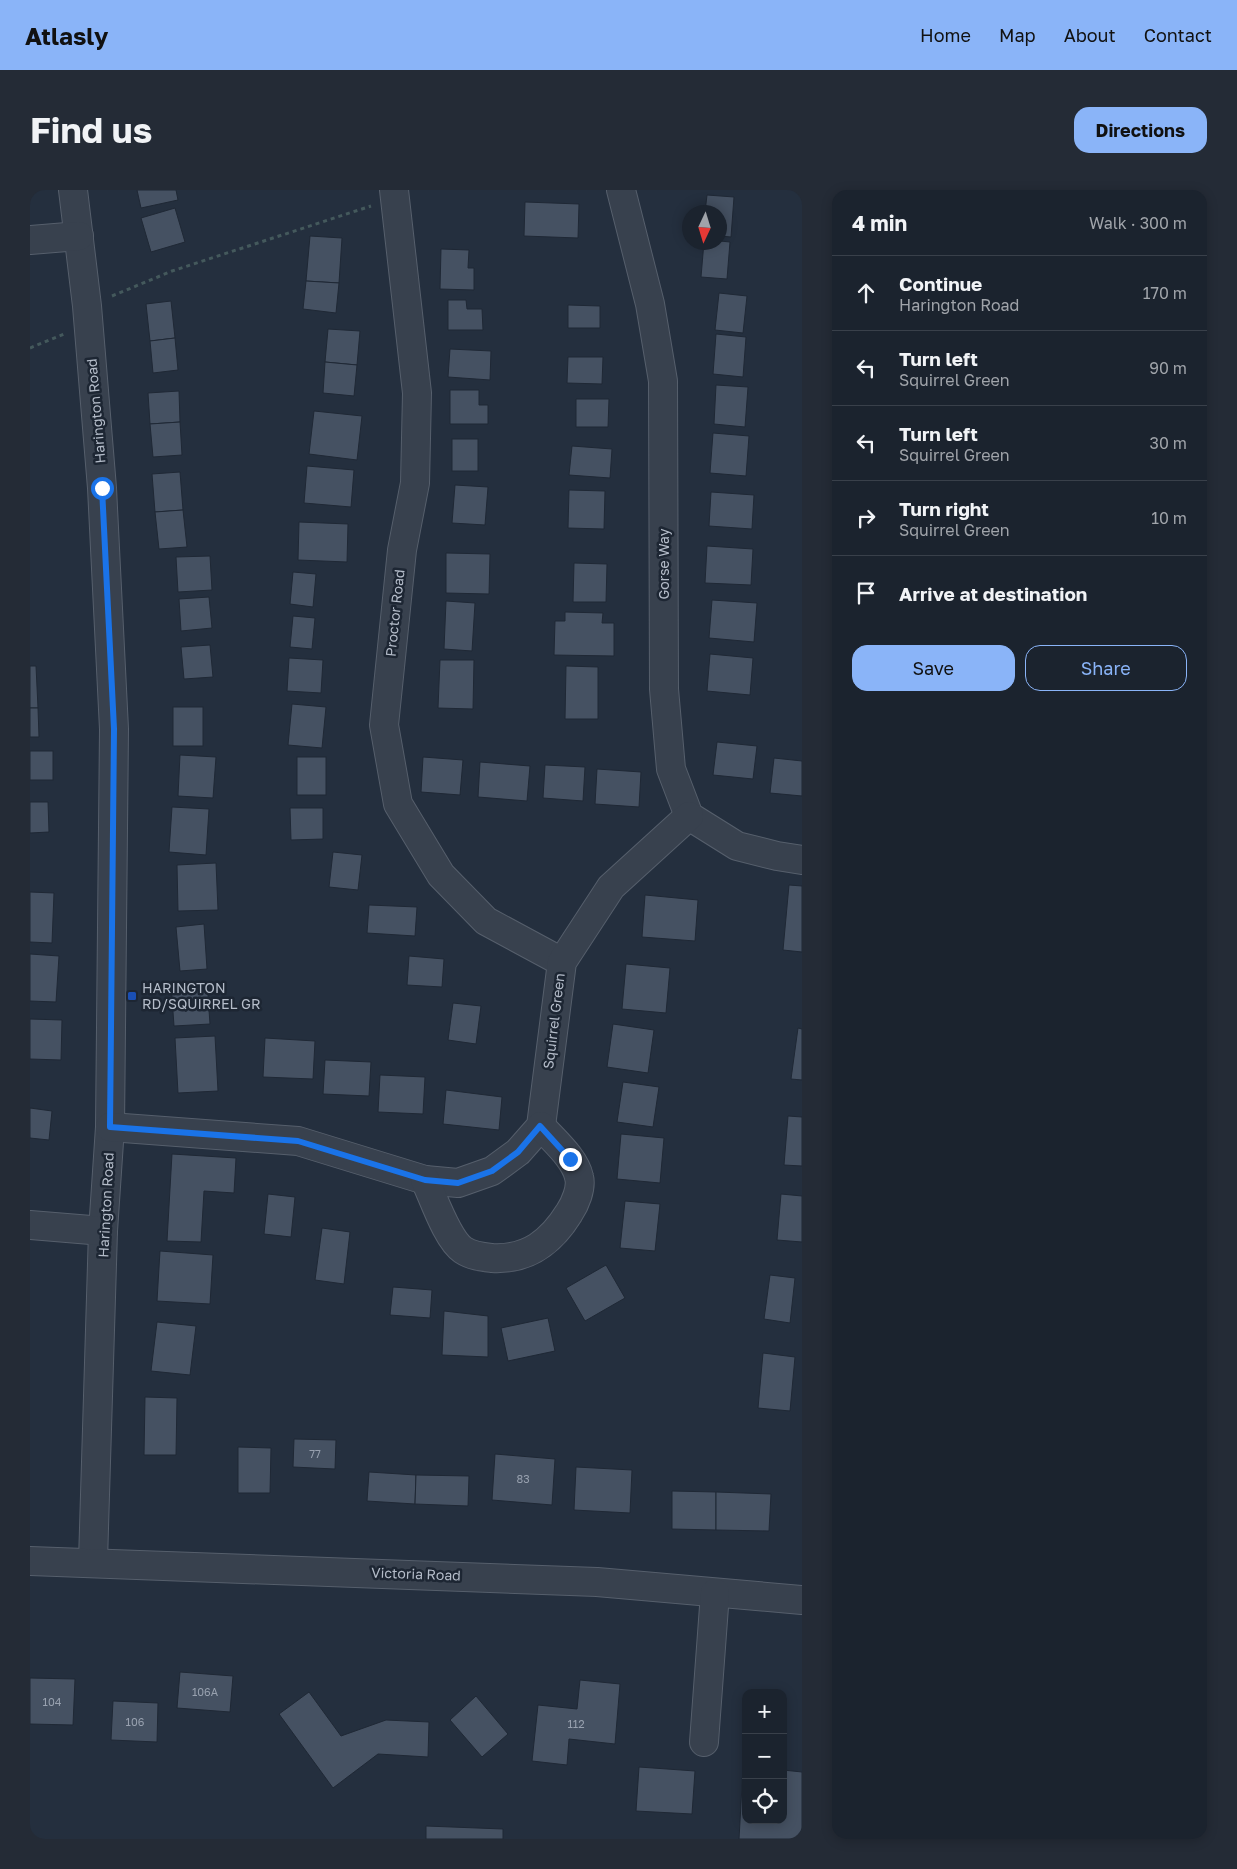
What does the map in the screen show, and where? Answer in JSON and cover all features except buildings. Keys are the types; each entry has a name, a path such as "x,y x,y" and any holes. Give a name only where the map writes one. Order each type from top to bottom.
{"street":[{"name":"Harington Road","path":"74,190 87,306 102,488 114,729 110,1127 103,1230 93,1561"},
{"name":"Gorse Way","path":"621,190 650,304 663,381 664,689 671,769 689,816"},
{"name":"Proctor Road","path":"395,194 417,393 415,483 402,550 384,725 398,804 441,875 486,921 562,962"},
{"path":"30,240 79,236"},
{"path":"689,816 737,846 802,860"},
{"name":"Squirrel Green","path":"540,1126 562,962 611,887 689,816"},
{"path":"110,1127 298,1141 425,1180 458,1183 492,1171 518,1152 540,1126 570,1159 580,1178 576,1202 558,1231 532,1251 510,1259 480,1257 462,1250 448,1231 425,1180"},
{"path":"30,1225 103,1230"},
{"name":"Victoria Road","path":"30,1561 93,1561 597,1582 802,1600"},
{"path":"704,1742 715,1592"}],"path":[{"path":"30,348 64,335 87,306 172,271 395,194"}],"place":[{"name":"HARINGTON RD/SQUIRREL GR","path":"132,996"}],"route":[{"path":"102,488 114,729 110,1127 298,1141 425,1180 458,1183 492,1171 518,1152 540,1126 570,1159"}]}
